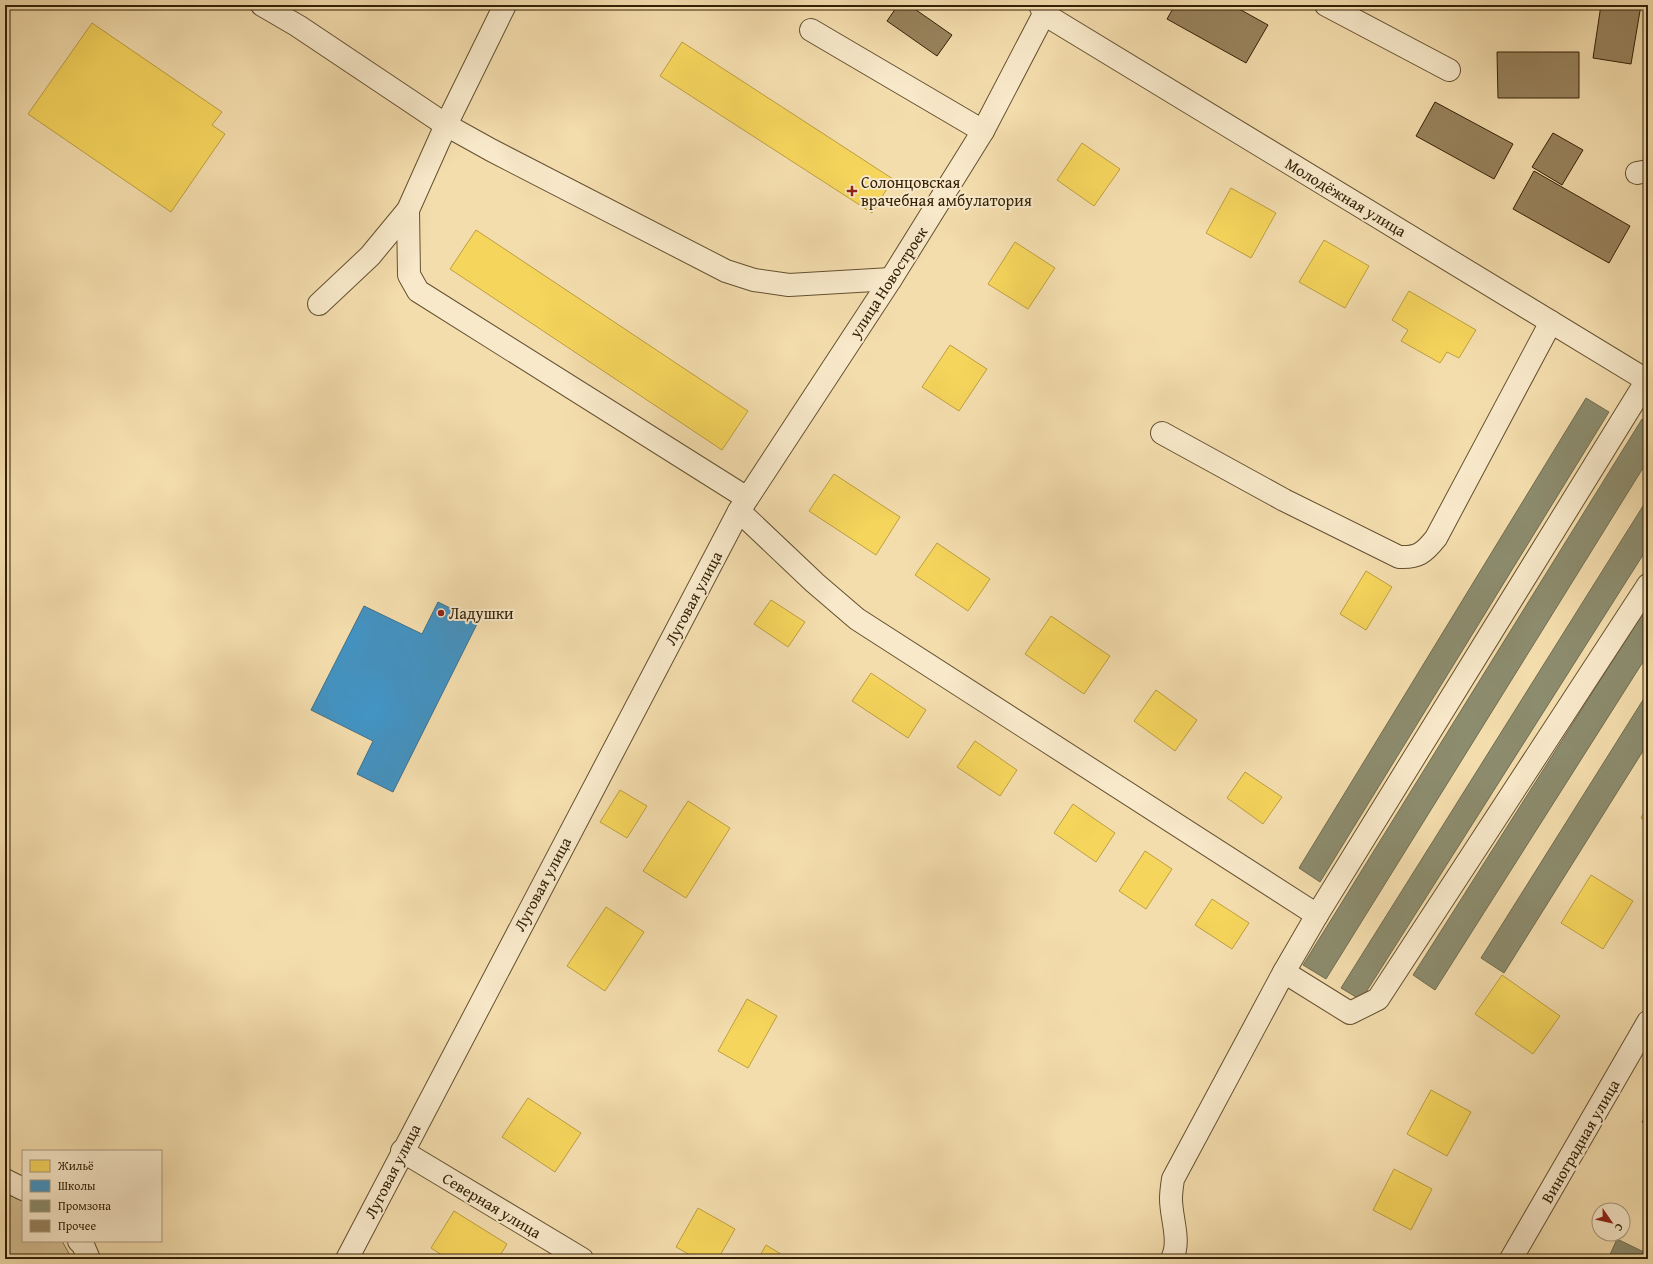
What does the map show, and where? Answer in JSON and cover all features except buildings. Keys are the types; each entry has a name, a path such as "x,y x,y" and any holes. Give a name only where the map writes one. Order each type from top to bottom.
{"street":[{"path":"262,5 298,26 446,125 491,150 726,271 754,280 788,285 891,279"},
{"path":"319,304 370,256 408,210 446,125 505,5"},
{"path":"1326,5 1449,70"},
{"name":"улица Новостроек","path":"743,504 891,279 984,131 1042,10"},
{"name":"Молодёжная улица","path":"1042,10 1648,380"},
{"path":"811,30 984,131"},
{"path":"408,210 409,275 418,291 743,504 815,583 856,619 1317,915"},
{"path":"1162,433 1284,500 1399,557 1413,558 1427,550 1436,538 1551,322"},
{"path":"1172,1259 1174,1254 1175,1235 1171,1198 1173,1179 1284,972 1317,915 1648,380"},
{"name":"Луговая улица","path":"347,1259 743,504"},
{"path":"1284,972 1350,1013 1378,999 1648,585"},
{"name":"Виноградная улица","path":"1511,1259 1648,1022"},
{"name":"Северная улица","path":"402,1152 582,1259"},
{"path":"5,1180 22,1188"},
{"path":"80,1242 83,1245 89,1259"}],"shaded area":[{"path":"5,1192 22,1200 22,1242 63,1242 72,1259 5,1259"}],"place":[{"name":"Солонцовская врачебная амбулатория","path":"852,191"},
{"name":"Ладушки","path":"441,613"}]}
